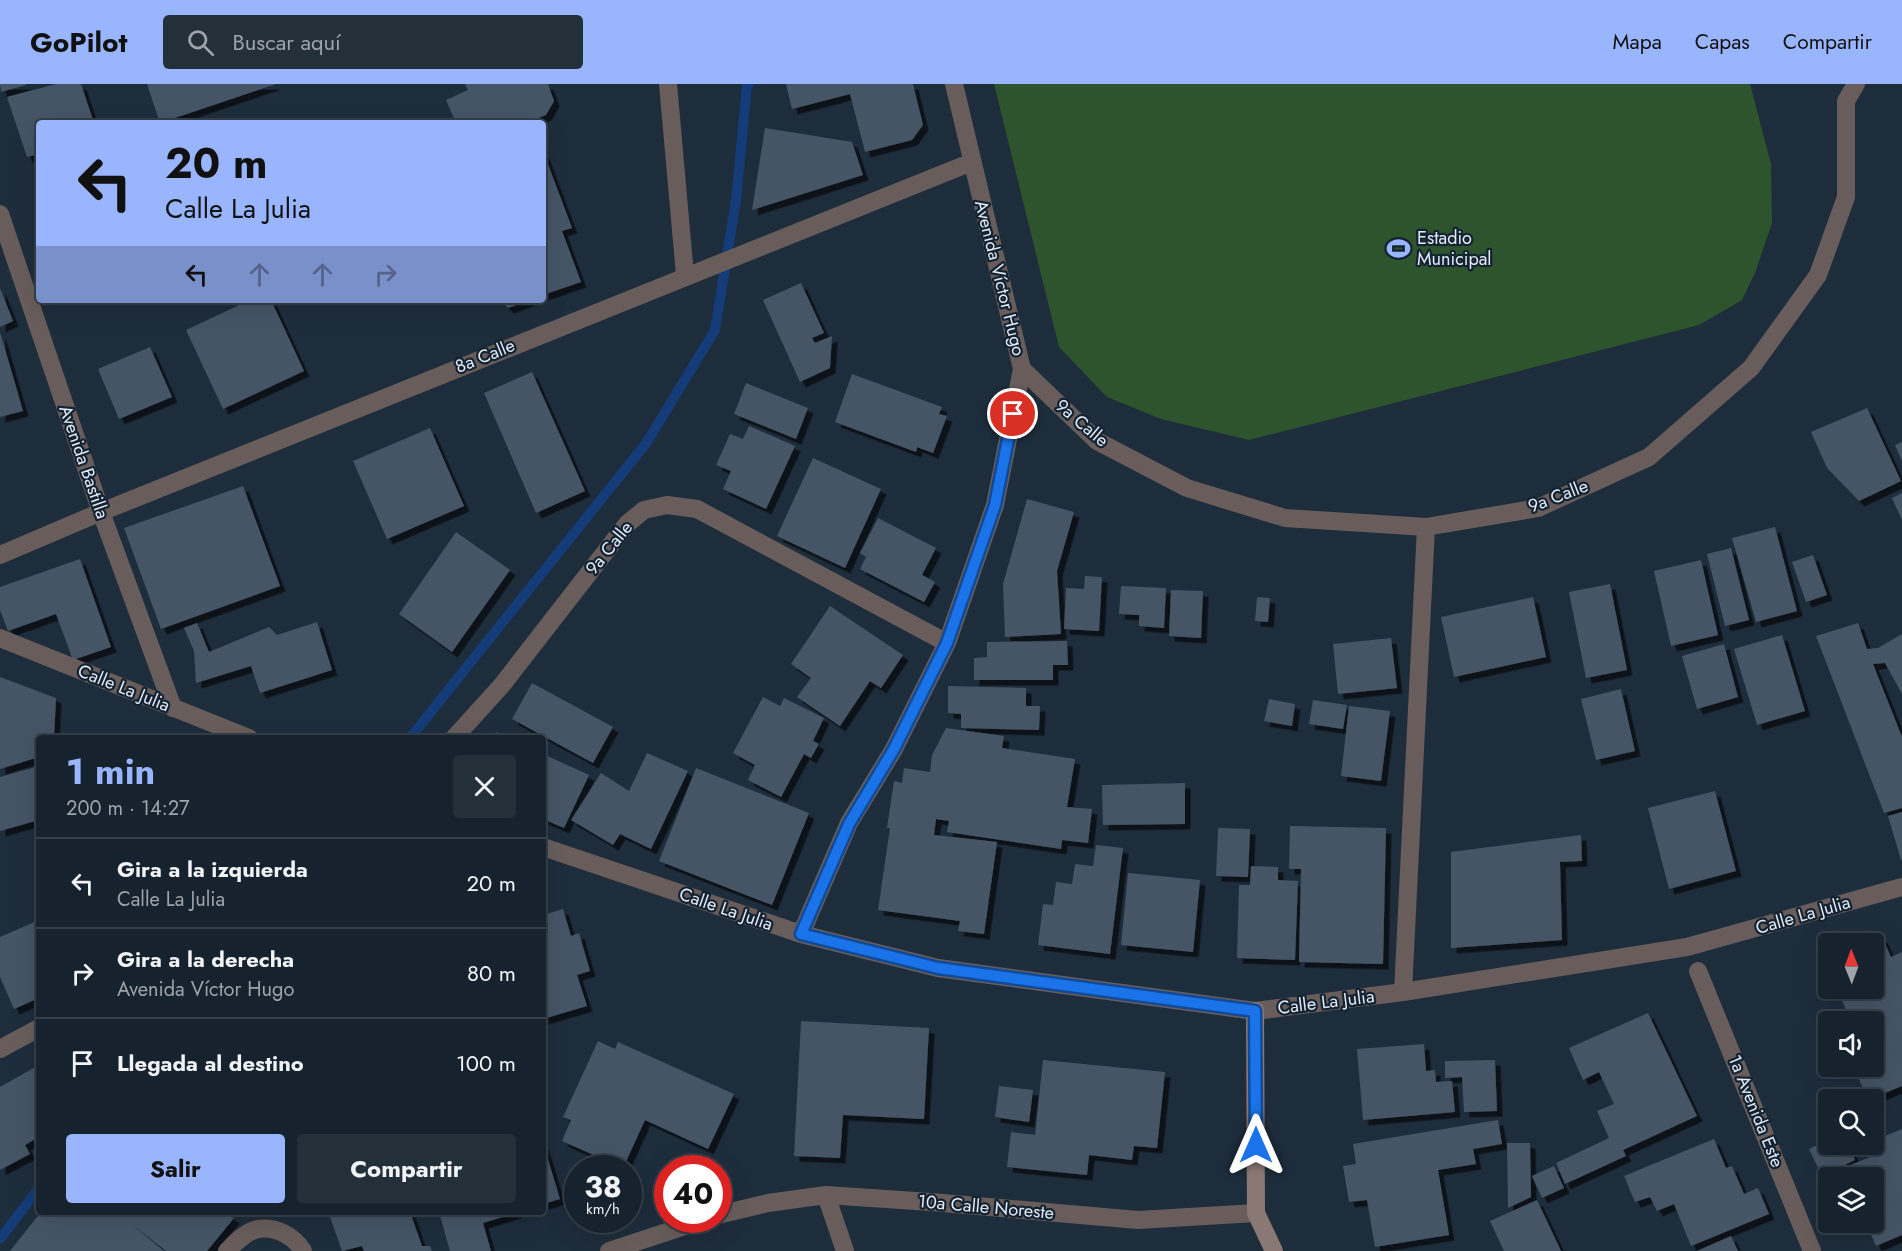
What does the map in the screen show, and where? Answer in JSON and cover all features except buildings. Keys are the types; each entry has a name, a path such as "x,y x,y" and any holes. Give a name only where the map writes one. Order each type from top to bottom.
{"street":[{"path":"668,84 686,276"},
{"name":"Avenida Víctor Hugo","path":"801,934 849,824 894,749 947,643 995,505 1022,369 954,84"},
{"name":"9a Calle","path":"1022,369 1097,441 1187,488 1285,518 1426,527 1538,508 1649,457 1751,368 1818,275 1846,197 1844,92 1856,84"},
{"name":"8a Calle","path":"0,555 101,512 972,162"},
{"name":"Avenida Bastilla","path":"0,214 101,512 173,708"},
{"name":"9a Calle","path":"457,735 502,685 627,524 644,510 667,505 697,508 947,643"},
{"path":"1403,992 1426,527"},
{"name":"Calle La Julia","path":"0,638 241,735"},
{"name":"Calle La Julia","path":"546,848 801,934 938,968 1255,1011 1403,992 1687,947 1902,887"},
{"name":"1a Avenida Este","path":"1698,971 1812,1251"},
{"path":"1255,1011 1256,1213 1274,1251"},
{"path":"0,1049 36,1030"},
{"path":"825,1195 845,1251"},
{"name":"10a Calle Noreste","path":"732,1212 768,1203 825,1195 1138,1220 1256,1213"},
{"path":"226,1251 239,1239 257,1229 278,1230 298,1242 303,1251"},
{"path":"609,1251 664,1233"}],"green space":[{"name":"Estadio Municipal","path":"994,84 1750,84 1771,164 1772,223 1755,273 1742,300 1699,325 1249,440 1161,419 1107,397 1059,347"}],"waterway":[{"path":"412,735 647,442 715,330 736,200 749,84"},
{"path":"0,1239 36,1192"}],"place":[{"name":"Estadio Municipal","path":"1399,248"}],"route":[{"path":"1013,414 995,505 947,643 894,749 849,824 801,934 938,968 1255,1011 1256,1145"}]}
